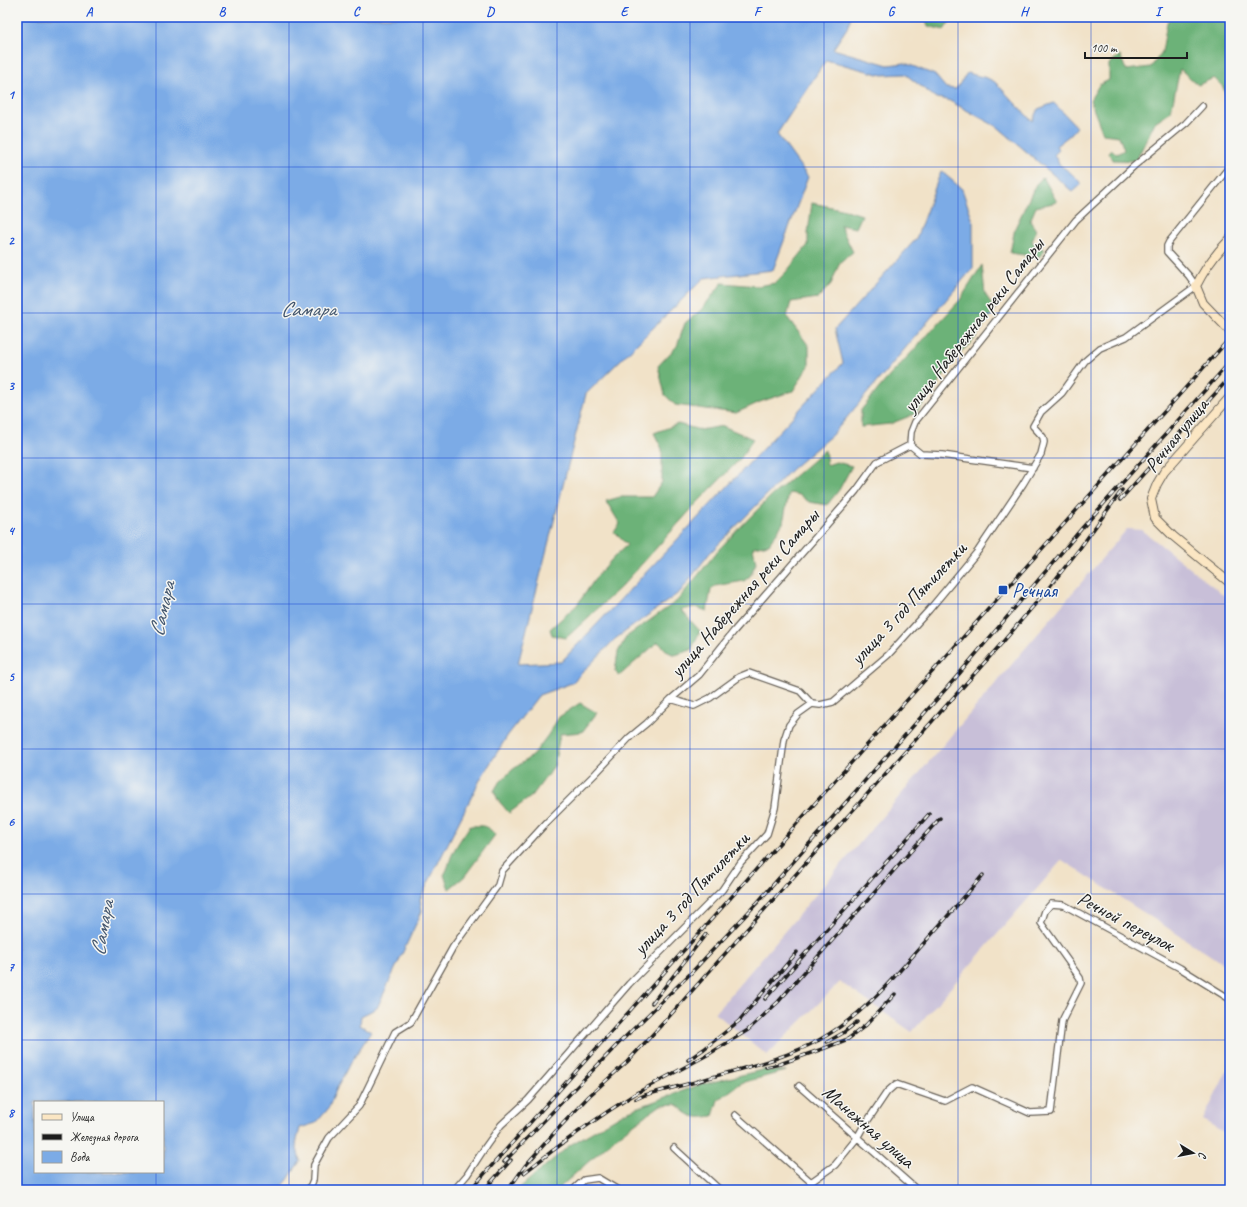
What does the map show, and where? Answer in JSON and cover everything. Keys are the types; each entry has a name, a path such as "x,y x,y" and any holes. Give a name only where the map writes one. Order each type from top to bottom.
{"street":[{"name":"улица Набережная реки Самары","path":"309,1190 313,1180 314,1165 329,1138 358,1106 395,1032 411,1022 453,947 498,885 502,871 547,822 630,737 699,675 734,631 856,491 877,462 910,445 911,432 915,422 1076,220 1134,166 1186,123 1202,106"},
{"path":"1230,166 1167,246 1168,252 1196,286 1203,303 1230,331"},
{"path":"1196,286 1204,271 1230,239"},
{"name":"улица 3 год Пятилетки","path":"454,1190 467,1175 501,1125 528,1100 629,984 722,890 741,862 768,834 775,808 784,740 789,725 798,714 812,704 820,705 833,702 888,655 929,610 978,551 1041,454 1044,442 1043,437 1034,426 1041,412 1062,393 1085,361 1100,348 1126,337 1196,286"},
{"name":"Речная улица","path":"1229,581 1173,536 1155,518 1152,499 1157,484 1164,472 1230,397"},
{"path":"910,445 921,454 942,455 1033,468"},
{"path":"671,699 694,706 710,698 740,677 749,673 800,691 812,704"},
{"name":"Речной переулок","path":"811,1182 835,1165 858,1138 862,1128 887,1092 896,1084 945,1101 972,1087 1030,1113 1051,1112 1062,1021 1081,983 1080,978 1041,923 1045,911 1050,904 1064,905 1180,968 1230,999"},
{"name":"Манежная улица","path":"799,1086 917,1190"},
{"path":"735,1114 811,1182 810,1190"},
{"path":"674,1148 720,1190"},
{"path":"572,1190 584,1180 598,1178 618,1190"},
{"path":"313,1180 315,1190"}],"shaded area":[{"path":"1127,529 1142,530 1230,600 1230,968 1062,860 912,1032 840,982 767,1055 715,1013"},
{"path":"1230,1065 1230,1136 1203,1120"}],"green space":[{"path":"925,17 953,17 944,30 928,26"},
{"path":"1172,17 1230,17 1230,96 1226,95 1223,87 1214,78 1198,85 1180,69 1171,111 1155,122 1136,161 1113,160 1108,152 1111,149 1117,154 1124,150 1119,136 1103,134 1090,100 1099,85 1109,80 1109,64 1120,55 1126,70 1151,67 1162,52 1167,22"},
{"path":"1043,177 1057,202 1036,207 1030,221 1036,230 1032,242 1045,250 1039,257 1010,253 1015,228 1036,184"},
{"path":"812,203 862,215 856,228 840,225 853,252 840,262 831,284 818,298 791,302 787,317 809,346 809,365 793,391 760,402 736,413 675,405 665,395 658,366 677,346 685,323 701,310 722,283 758,286 775,283 808,245"},
{"path":"982,265 985,294 995,309 973,341 956,356 933,392 915,414 890,424 861,427 861,410 886,380 960,300"},
{"path":"678,424 700,430 723,426 753,439 741,458 697,503 622,586 566,638 552,635 550,629 577,605 597,576 627,545 614,532 620,524 606,501 620,497 652,497 662,482 662,449 654,433"},
{"path":"825,450 827,465 836,462 852,466 839,490 827,505 809,502 800,495 789,493 783,523 769,544 753,547 756,563 750,576 744,581 715,586 711,590 707,611 695,607 681,610 700,631 691,650 675,655 668,652 658,642 619,676 615,671 618,652 626,637 677,601 720,548 769,498"},
{"path":"580,703 597,713 582,732 560,734 554,766 532,796 509,813 498,800 494,791 498,784 512,770 533,755 559,717"},
{"path":"470,826 487,827 495,835 464,877 449,889 444,875 455,848"},
{"path":"762,1070 786,1071 741,1083 718,1100 713,1116 697,1117 685,1112 676,1104 661,1105 616,1137 557,1190 517,1190 570,1145 626,1112 696,1086"}],"water":[{"name":"Самара","path":"17,17 851,17 847,28 833,49 888,65 905,63 935,75 946,88 956,89 967,73 987,78 995,82 1032,121 1038,109 1054,103 1077,127 1070,135 1056,146 1059,150 1054,155 1060,165 1082,184 1073,192 999,128 948,100 936,98 905,74 882,75 826,60 777,134 808,177 773,270 704,278 586,394 518,664 561,662 843,363 835,329 916,239 941,171 962,189 973,221 973,268 833,434 792,469 709,554 680,592 615,639 572,683 539,695 508,735 481,778 420,899 422,911 377,1008 361,1016 360,1025 371,1032 349,1065 328,1109 316,1123 300,1128 296,1144 300,1161 287,1181 279,1190 17,1190"}],"railway":[{"path":"470,1190 1230,338"},
{"path":"504,1162 620,1042 692,972 757,903 959,674 1083,527 1230,362"},
{"path":"1120,500 1230,377"},
{"path":"508,1190 525,1166 556,1131 589,1096 627,1062 665,1021 1002,643 1080,548 1122,490"},
{"path":"765,999 929,814"},
{"path":"633,1095 709,1054 748,1030 778,1002 940,818"},
{"path":"698,1081 775,1059 805,1047 834,1031 860,1011 895,976 983,875"},
{"path":"652,1003 706,934"},
{"path":"688,1060 739,1021 797,952"},
{"path":"766,1067 780,1064 848,1039 866,1025 895,994"},
{"path":"827,1042 843,1033 857,1022"},
{"path":"636,1099 645,1095 703,1080"},
{"path":"524,1173 608,1111 638,1092"},
{"path":"484,1190 511,1160"}],"place":[{"name":"Речная","path":"1003,590"}]}
